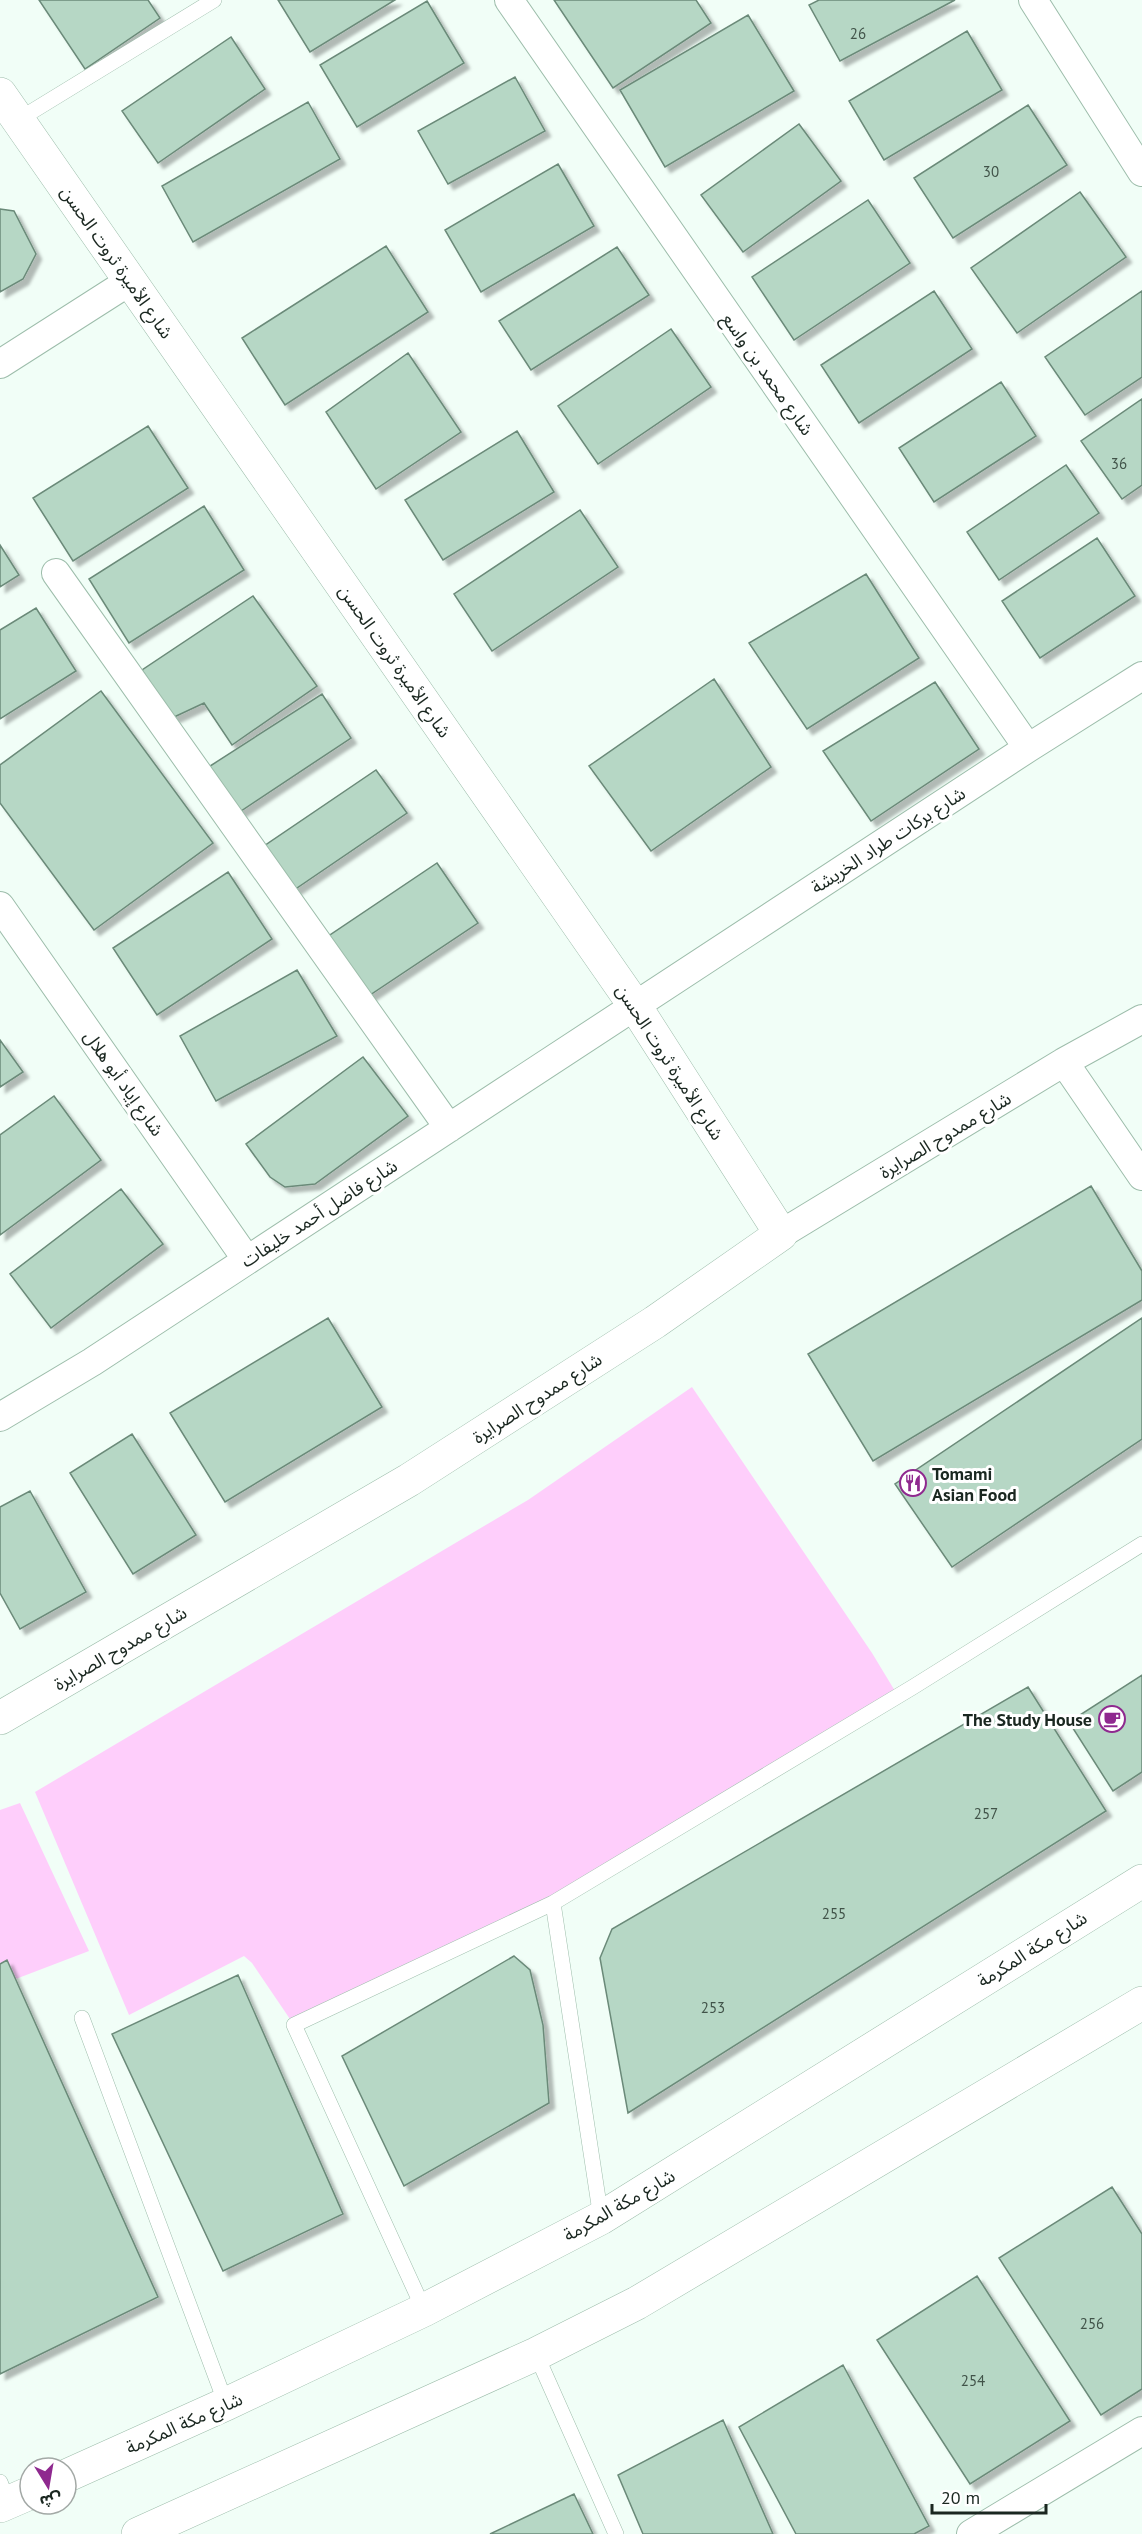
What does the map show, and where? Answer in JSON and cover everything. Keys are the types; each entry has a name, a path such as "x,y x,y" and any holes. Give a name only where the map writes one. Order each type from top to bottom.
{"main road":[{"name":"شارع الأميرة ثروت الحسن","path":"6,115 130,281 635,1006 781,1234"},
{"name":"شارع ممدوح الصرايرة","path":"0,1718 409,1480 655,1322 781,1234"},
{"name":"شارع مكة المكرمة","path":"78,2471 226,2404 424,2310 601,2218 1142,1881"},
{"path":"138,2534 536,2354 637,2302 1142,2003"}],"street":[{"name":"شارع محمد بن واسع","path":"509,0 1028,748"},
{"path":"1033,0 1142,172"},
{"path":"0,363 130,281"},
{"path":"56,573 449,1128"},
{"name":"شارع بركات طراد الخريشة","path":"635,1006 1028,748 1142,676"},
{"name":"شارع إياد أبو هلال","path":"0,906 248,1260"},
{"name":"شارع فاضل أحمد خليفات","path":"0,1417 92,1362 635,1006"},
{"name":"شارع ممدوح الصرايرة","path":"781,1234 1064,1062 1142,1019"},
{"path":"1064,1062 1142,1176"},
{"path":"971,2534 1142,2431"}],"lane":[{"path":"6,115 214,0"},
{"path":"424,2310 294,2025 553,1903 913,1687 1142,1544"},
{"path":"553,1903 601,2218"},
{"path":"82,2018 226,2404"},
{"path":"536,2354 616,2534"}],"shaded area":[{"path":"692,1387 872,1653 898,1696 553,1903 294,2025 252,1963 244,1956 129,2015 35,1792 528,1500"},
{"path":"20,1803 89,1951 0,1985 0,1810"}],"building":[{"path":"39,0 148,0 160,18 85,69"},
{"path":"278,0 395,0 310,52"},
{"path":"554,0 696,0 711,23 613,88"},
{"path":"819,0 955,0 840,61 809,5"},
{"path":"427,1 464,63 357,127 320,65"},
{"path":"748,15 794,91 665,167 620,90"},
{"path":"967,31 1002,90 884,160 849,101"},
{"path":"231,37 265,89 158,163 122,111"},
{"path":"515,77 545,131 448,184 418,131"},
{"path":"308,102 340,159 193,242 162,186"},
{"path":"1028,105 1067,165 953,238 914,178"},
{"path":"799,124 841,181 743,252 701,195"},
{"path":"558,164 594,226 481,292 445,230"},
{"path":"1080,192 1126,257 1017,333 971,268"},
{"path":"868,200 910,263 794,340 752,277"},
{"path":"0,209 14,211 36,254 23,279 0,292"},
{"path":"386,246 428,312 285,405 242,338"},
{"path":"617,247 649,295 531,370 499,321"},
{"path":"934,291 972,349 859,423 821,365"},
{"path":"1142,291 1142,377 1085,415 1045,357"},
{"path":"671,329 711,387 598,464 558,406"},
{"path":"408,353 461,432 376,489 326,412"},
{"path":"1001,382 1036,436 934,502 899,448"},
{"path":"1142,399 1142,485 1122,499 1081,441"},
{"path":"148,426 188,488 73,561 33,498"},
{"path":"517,431 554,492 443,560 405,500"},
{"path":"1066,465 1099,513 999,580 967,532"},
{"path":"204,506 244,570 129,643 89,579"},
{"path":"580,510 618,567 492,651 454,594"},
{"path":"1097,538 1135,596 1040,658 1002,601"},
{"path":"0,545 19,575 0,587"},
{"path":"866,574 919,658 807,729 749,643"},
{"path":"253,596 317,686 232,745 204,703 172,718 142,670"},
{"path":"36,608 76,671 0,719 0,630"},
{"path":"714,679 771,767 651,851 589,766"},
{"path":"935,682 979,749 871,821 823,751"},
{"path":"101,691 213,843 94,930 0,803 0,765"},
{"path":"322,694 351,738 238,813 207,768"},
{"path":"376,770 407,813 294,890 264,846"},
{"path":"437,863 478,923 361,1001 321,941"},
{"path":"228,872 272,939 157,1015 113,948"},
{"path":"297,970 337,1036 216,1101 180,1036"},
{"path":"0,1040 23,1072 0,1087"},
{"path":"363,1057 408,1116 315,1184 285,1187 270,1177 246,1144"},
{"path":"54,1096 101,1160 0,1235 0,1135"},
{"path":"1091,1186 1142,1271 1142,1300 873,1461 808,1354"},
{"path":"121,1189 163,1244 51,1328 10,1274"},
{"path":"328,1318 382,1407 225,1502 170,1413"},
{"path":"1142,1318 1142,1439 952,1567 895,1484"},
{"path":"132,1434 196,1535 133,1574 70,1473"},
{"path":"30,1491 86,1592 20,1629 0,1593 0,1507"},
{"path":"1142,1675 1142,1772 1113,1791 1069,1722"},
{"path":"1028,1687 1106,1811 628,2113 600,1958 612,1929"},
{"path":"514,1956 530,1970 543,2025 549,2103 404,2186 342,2056"},
{"path":"7,1960 158,2297 0,2374 0,1964"},
{"path":"238,1975 343,2214 223,2271 112,2034"},
{"path":"1112,2187 1142,2234 1142,2389 1101,2415 999,2258"},
{"path":"977,2276 1070,2421 970,2484 877,2340"},
{"path":"843,2365 929,2526 914,2534 796,2534 739,2427"},
{"path":"723,2420 773,2534 643,2534 618,2475"},
{"path":"574,2494 593,2534 490,2534"}],"place":[{"name":"Tomami Asian Food","path":"913,1483"},
{"name":"The Study House","path":"1112,1719"}]}
